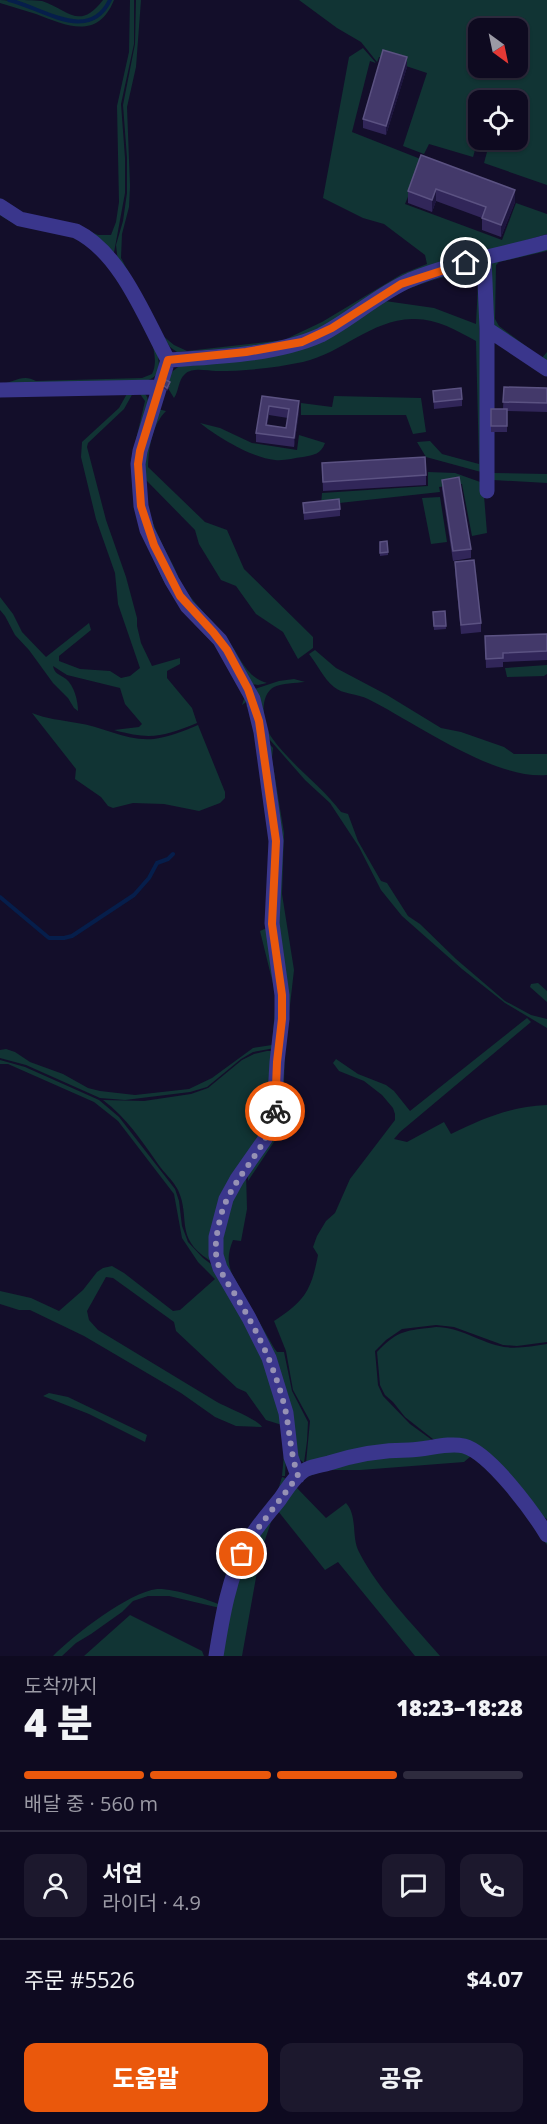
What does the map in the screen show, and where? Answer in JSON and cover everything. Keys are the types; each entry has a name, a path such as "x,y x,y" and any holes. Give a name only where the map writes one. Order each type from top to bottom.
{"street":[{"path":"0,206 20,219 76,231 85,235 100,248 132,292 168,360 146,428 138,464 143,518 180,596 220,640 253,699 259,721 273,819 276,865 272,924 282,995 282,1019 277,1056 274,1113 265,1139 226,1199 216,1247 220,1268 269,1358 286,1413 291,1457 298,1476"},
{"path":"168,360 246,352 302,342 332,328 401,284 484,258 547,242"},
{"path":"484,258 487,329 487,491"},
{"path":"487,329 547,369"},
{"path":"0,390 158,387"},
{"path":"216,1656 228,1600 242,1554 249,1540 298,1476 307,1469 351,1455 375,1451 464,1446 497,1471 547,1535"}],"green space":[{"path":"0,0 15,2 61,19 89,22 101,15 111,0 114,0 107,13 99,21 81,26 59,22 0,3"},
{"path":"13,0 42,1 74,16 80,16 95,9 103,0 109,0 100,12 90,19 78,21 52,15"},
{"path":"130,0 134,0 134,44 121,104 125,193 113,258 99,244 29,220 0,202 0,198 23,214 81,227 98,235 111,235 119,202 117,106 129,52"},
{"path":"136,0 141,0 136,67 127,107 129,207 122,234 121,258 161,332 118,262 116,245 123,221 127,193 123,105 135,44"},
{"path":"299,0 547,0 547,185 484,163 487,152 475,150 473,157 429,144 424,154 403,146 427,73 379,57 377,62 361,42 337,28"},
{"path":"363,48 376,63 370,61 352,132 423,160 405,204 502,240 516,203 547,214 547,234 459,260 325,328 280,345 177,352 170,347 164,336 174,345 187,351 284,340 322,322 402,274 427,264 425,255 384,224 363,218 323,198 349,57"},
{"path":"0,210 24,224 61,230 75,235 103,257 134,301 152,336 159,366 155,376 143,382 0,387 0,384 22,378 36,381 142,378 152,374 155,360 152,342 133,300 105,262 91,248 69,235 18,225 0,215"},
{"path":"547,247 547,251 499,262 496,265 495,319 499,326 542,358 547,352 547,364 494,329 491,261"},
{"path":"465,269 474,271 479,277 481,472 426,457 417,442 430,441 442,454 479,464 476,341 429,320 412,319 383,325 331,352 303,362 249,370 188,372 183,376 174,398 166,385 169,374 182,364 268,353 387,295","holes":["466,272 473,275 478,284 476,324 434,308 385,301 413,287 435,280"]},
{"path":"137,389 146,395 148,406 137,446 135,483 146,536 171,587 191,614 221,647 249,700 242,705 245,696 220,647 179,605 163,580 142,532 133,497 131,461 145,401 140,394 133,393 124,409 88,443 87,447 106,520 126,577 141,643 152,666 180,658 180,664 167,671 167,678 192,708 197,723 165,734 147,736 114,730 139,727 142,724 125,704 120,688 67,675 53,666 56,673 64,677 73,689 78,711 74,708 15,635 0,610 0,597 13,614 22,632 46,657 89,623 91,630 59,656 59,661 80,669 110,671 121,678 130,676 140,668 118,604 115,573 96,519 81,457 82,442 119,408 128,392 0,397 0,393"},
{"path":"334,396 421,398 426,432 413,434 406,415 301,415 301,403 332,407"},
{"path":"157,409 166,411 154,430 148,467 205,522 227,530 244,569 313,637 313,648 298,659 283,632 256,614 236,586 221,580 199,544 195,530 146,480 150,514 184,588 219,628 248,671 267,683 252,684 172,576 142,496 148,429"},
{"path":"200,423 220,428 252,443 297,450 299,435 325,443 319,452 311,456 282,460 266,459 236,446"},
{"path":"428,472 455,473 483,483 487,533 472,536 462,484 439,487 440,492 321,505 322,493 428,486"},
{"path":"493,473 547,474 547,483 493,480"},
{"path":"440,497 447,542 431,544 422,498"},
{"path":"315,650 336,668 387,695 441,728 461,732 504,747 514,754 547,754 547,775 526,774 503,769 456,748 368,699 337,689 327,680 309,654"},
{"path":"547,665 547,674 544,676 507,677 505,668"},
{"path":"294,679 305,682 274,687 266,697 264,719 272,738 288,758 325,793 341,812 348,814 358,841 381,881 387,883 408,916 420,924 505,1001 531,1015 547,1019 547,1028 505,1003 402,916 381,890 359,847 330,803 305,780 263,732 252,690 279,681"},
{"path":"250,703 255,719 273,839 269,923 279,990 275,1048 253,1052 207,1087 190,1092 125,1100 100,1098 26,1065 0,1058 0,1050 6,1049 30,1062 63,1074 88,1088 135,1095 189,1089 212,1078 253,1048 272,1045 276,996 260,931 267,928 271,869 270,839 253,718 250,708 246,706"},
{"path":"32,713 144,739 165,737 198,725 225,792 225,798 220,803 199,811 164,804 133,803 113,808 108,806 101,797 75,779 76,769"},
{"path":"263,737 273,748 272,759 284,833 282,894 294,970 285,1049 283,1119 274,1142 248,1181 248,1171 270,1137 282,1037"},
{"path":"538,983 547,991 547,1002 530,987 531,984"},
{"path":"527,1018 531,1022 394,1139 407,1142 444,1122 451,1134 497,1114 547,1105 547,1342 517,1346 503,1345 454,1327 436,1325 402,1329 375,1351 378,1385 383,1396 410,1424 432,1440 306,1463 310,1421 293,1390 286,1351 274,1321 293,1307 305,1294 318,1255 313,1247 317,1236 326,1221 335,1213 350,1179 395,1120 393,1108 382,1095 364,1081 339,1071 333,1063 336,1059 358,1074 386,1085 394,1091 410,1111"},
{"path":"267,1051 275,1051 268,1124 242,1167 213,1261 209,1260 198,1252 187,1235 182,1200 176,1186 140,1138 103,1100 144,1101 191,1094 208,1088 242,1060"},
{"path":"0,1060 25,1067 99,1100 119,1117 175,1189 182,1226 188,1242 216,1268 257,1341 284,1415 287,1436 285,1476 282,1476 284,1454 282,1425 266,1420 246,1392 237,1388 176,1331 174,1322 113,1278 106,1277 87,1311 89,1320 98,1330 262,1427 236,1426 215,1417 181,1393 84,1336 30,1310 19,1310 0,1304 0,1291 31,1298 59,1311 83,1290 97,1272 112,1266 173,1311 180,1310 215,1279 198,1262 182,1238 174,1194 118,1121 94,1102 8,1064 0,1064"},
{"path":"246,1173 247,1209 241,1241 233,1240 231,1245 229,1265 274,1348 277,1352 284,1352 292,1391 308,1422 304,1463 297,1457 291,1425 222,1265 223,1219"},
{"path":"436,1327 462,1332 504,1347 547,1344 547,1519 532,1510 483,1456 438,1443 405,1417 385,1395 380,1385 377,1352 391,1339 404,1332"},
{"path":"49,1393 68,1397 147,1435 145,1442 89,1414 43,1396"},
{"path":"443,1448 465,1450 497,1473 547,1541 547,1545 501,1482 471,1456 464,1462 360,1470 327,1470 303,1478 296,1487 326,1518 346,1503 352,1514 359,1552 367,1566 397,1606 440,1656 415,1656 338,1562 325,1570 278,1511 273,1516 260,1555 242,1656 219,1656 233,1588 246,1550 300,1479 318,1469 356,1457 375,1453 426,1452"},
{"path":"282,1477 285,1478 283,1485 220,1608 169,1596 148,1596 133,1601 122,1612 76,1643 62,1656 53,1656 102,1616 145,1592 157,1589 171,1590 221,1605 278,1490"},
{"path":"130,1615 202,1651 204,1656 84,1656"}],"building":[{"path":"383,50 407,57 386,126 363,119"},
{"path":"421,155 515,190 501,225 482,218 486,207 436,189 432,200 408,191"},
{"path":"166,380 170,382 167,388 163,385"},
{"path":"504,387 547,388 547,403 503,402"},
{"path":"461,388 462,399 434,402 433,391"},
{"path":"262,396 299,401 294,438 256,433","holes":["269,406 289,409 286,428 266,425"]},
{"path":"491,409 507,409 507,426 491,426"},
{"path":"425,457 426,475 323,482 322,463"},
{"path":"459,477 471,549 453,551 442,480"},
{"path":"339,499 340,509 304,513 303,503"},
{"path":"387,541 388,552 380,553 380,542"},
{"path":"474,560 481,623 461,625 455,562"},
{"path":"445,611 446,626 434,626 433,612"},
{"path":"547,634 547,651 503,653 503,658 486,659 485,636"}],"waterway":[{"path":"9,0 64,20 78,21 90,20 101,13 110,0"},
{"path":"0,897 49,938 64,938 72,936 134,895 149,878 157,863 168,859 173,854"}],"way so far":[{"path":"242,1554 249,1540 298,1476 291,1457 286,1413 269,1358 220,1268 216,1255 216,1238 226,1199 265,1139 275,1111"}],"route":[{"path":"275,1111 282,1019 282,995 272,924 276,841 259,721 253,699 227,650 180,596 147,530 139,487 140,451 168,360 277,348 302,342 322,334 401,284 466,263"}]}
